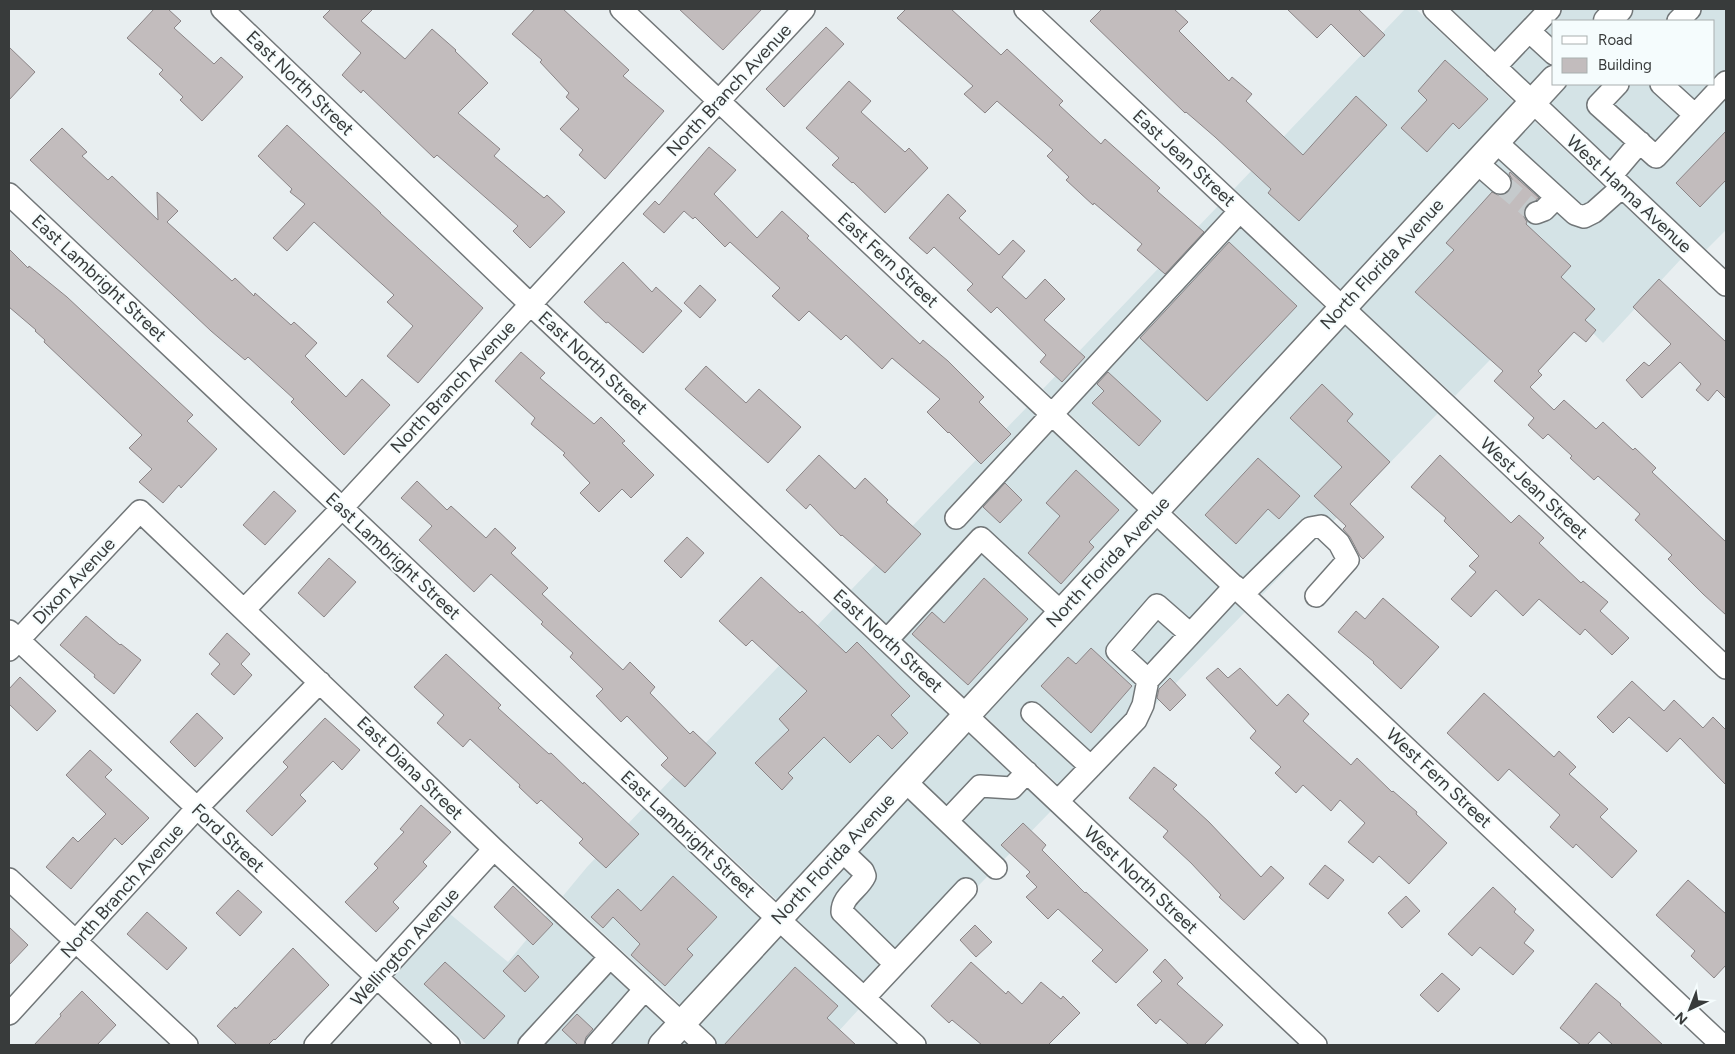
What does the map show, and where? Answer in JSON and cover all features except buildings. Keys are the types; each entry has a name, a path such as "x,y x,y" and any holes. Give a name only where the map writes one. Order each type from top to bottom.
{"main road":[{"name":"North Florida Avenue","path":"662,1045 1552,81"}],"street":[{"name":"East North Street","path":"222,9 530,304 966,715"},
{"name":"East Fern Street","path":"621,9 1155,510"},
{"name":"North Branch Avenue","path":"244,610 342,508 804,9"},
{"name":"East Jean Street","path":"1025,9 1342,307"},
{"name":"West Hanna Avenue","path":"1434,9 1726,285"},
{"path":"1496,68 1550,9"},
{"path":"1679,20 1690,9"},
{"path":"1529,31 1552,52"},
{"path":"1617,85 1598,105 1656,157 1726,82"},
{"path":"1662,85 1695,115"},
{"path":"1495,141 1556,198 1575,214 1584,217 1594,212 1616,182 1640,142"},
{"path":"1476,162 1500,183"},
{"name":"East Lambright Street","path":"9,194 915,1045"},
{"path":"1536,213 1544,210 1556,198"},
{"path":"956,518 1240,211"},
{"name":"West Jean Street","path":"1342,307 1726,668"},
{"name":"West Fern Street","path":"1155,510 1722,1045"},
{"name":"East Diana Street","path":"140,511 494,849 706,1045"},
{"name":"Dixon Avenue","path":"12,640 140,511"},
{"path":"1058,801 1136,720 1143,705 1148,680 1189,633 1310,528 1321,526 1339,543 1348,560 1316,596"},
{"path":"887,640 980,538 1061,612"},
{"path":"1148,680 1118,650 1157,605 1189,633"},
{"name":"Ford Street","path":"12,640 378,977 449,1045"},
{"name":"North Branch Avenue","path":"9,1014 77,942 196,809 320,682"},
{"path":"1032,713 1091,767"},
{"name":"West North Street","path":"966,715 1316,1045"},
{"path":"947,821 980,786 1012,788 1027,772"},
{"path":"905,781 996,868"},
{"name":"Wellington Avenue","path":"315,1045 494,849"},
{"path":"841,850 864,871 865,876 862,882 844,901 842,912 895,964"},
{"path":"9,879 187,1045"},
{"path":"864,998 966,889"},
{"path":"529,1045 610,957"},
{"path":"596,1045 645,989"}],"shaded area":[{"path":"1405,9 1416,9 1516,104 1343,291 1234,189"},
{"path":"1451,9 1604,9 1593,20 1552,20 1552,65 1532,86"},
{"path":"1633,9 1726,9 1726,230 1706,250 1548,101 1562,85 1715,85 1715,20 1622,20"},
{"path":"1531,118 1681,259 1603,343 1554,294 1455,396 1358,306"},
{"path":"1218,206 1326,309 1155,494 1043,389"},
{"path":"1342,323 1438,413 1262,595 1171,509"},
{"path":"1027,407 1139,512 967,699 851,590"},
{"path":"1154,526 1245,612 1068,794 982,713"},
{"path":"835,607 950,716 779,902 660,791"},
{"path":"966,731 1051,811 875,992 794,917"},
{"path":"643,808 762,920 683,1007 563,896 587,867"},
{"path":"450,914 508,962 547,915 666,1025 648,1045 467,1045 394,976"},
{"path":"778,934 859,1009 826,1045 676,1045"}],"tunnel":[{"path":"1500,183 1536,213"}]}
